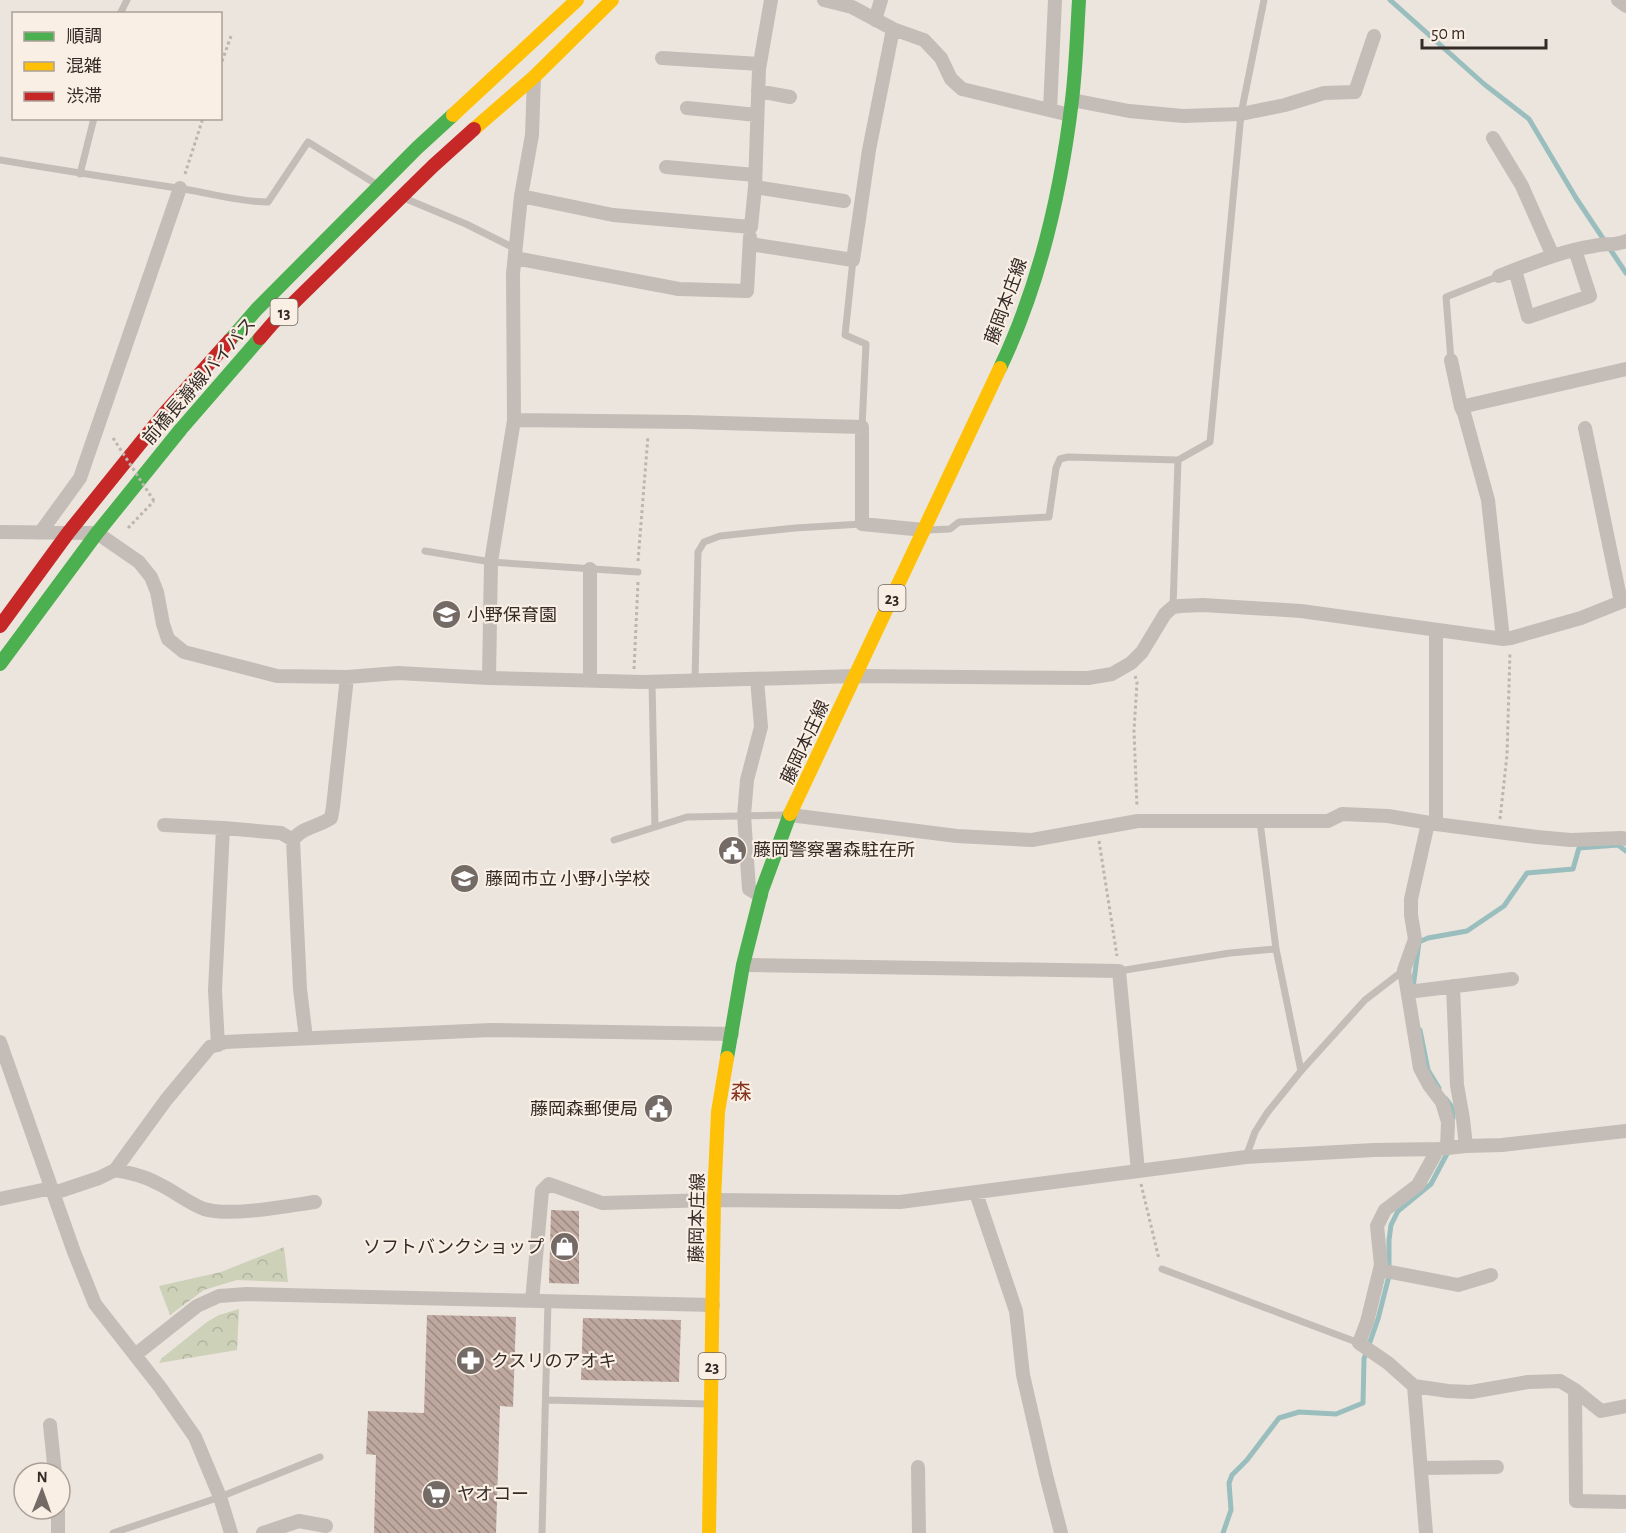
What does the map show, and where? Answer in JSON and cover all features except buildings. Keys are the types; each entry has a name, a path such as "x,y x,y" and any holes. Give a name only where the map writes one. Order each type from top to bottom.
{"main road":[{"name":"前橋長瀞線バイパス","path":"0,626 68,533 163,415 256,310 417,148 577,0"},
{"name":"前橋長瀞線バイパス","path":"0,664 96,533 181,429 273,323 433,166 534,77 612,0"},
{"name":"藤岡本庄線","path":"709,1533 714,1200 718,1112 743,965 761,896 790,814 1010,347 1039,267 1056,200 1070,115 1083,2"}],"street":[{"path":"515,253 679,289 747,291 760,63 771,0"},
{"path":"824,0 852,7 893,29 924,40 941,58 951,79 962,89 1070,115"},
{"path":"875,20 881,0"},
{"path":"1050,110 1055,0"},
{"path":"1618,0 1626,6"},
{"path":"750,244 854,261 869,150 893,29"},
{"path":"1072,100 1129,111 1183,116 1241,114 1285,105 1324,93 1355,92 1374,36"},
{"path":"662,58 760,63"},
{"path":"489,678 491,562 514,420 513,274 521,196 532,135 534,77"},
{"path":"758,91 790,97"},
{"path":"687,108 757,115"},
{"path":"1493,138 1522,186 1553,256"},
{"path":"666,167 755,181 844,201"},
{"path":"40,532 80,478 180,188"},
{"path":"521,196 613,215 751,227"},
{"path":"1499,276 1553,256 1596,245 1618,245 1626,241"},
{"path":"1515,270 1528,317 1590,296 1575,250"},
{"path":"1451,360 1461,407 1488,500 1507,639"},
{"path":"1461,407 1626,369"},
{"path":"514,420 862,427 862,524 924,530"},
{"path":"0,531 96,533 139,562 151,577 157,592 168,639 184,652 277,676 347,677 398,673 634,682 856,676 1088,678 1112,674 1131,663 1142,652 1165,614 1180,606 1203,605 1301,611 1507,639 1581,618 1624,601 1585,428"},
{"path":"590,569 590,681"},
{"path":"1436,630 1432,824 1411,900 1415,939 1404,970 1420,1068 1442,1102 1448,1122 1442,1149 1418,1185 1385,1210 1377,1226 1381,1265 1367,1322 1359,1343 1388,1363 1414,1386 1471,1392 1528,1382 1560,1381 1601,1411 1626,1406"},
{"path":"306,1038 300,989 293,840 298,832 325,823 331,818 347,677"},
{"path":"757,679 761,727 747,780 744,815 749,889 761,896"},
{"path":"790,814 957,836 1032,840 1138,821 1328,821 1341,814 1388,816 1432,824 1571,840 1626,839"},
{"path":"164,825 281,834 293,840"},
{"path":"218,1045 214,990 223,828"},
{"path":"743,965 1119,971 1138,1171"},
{"path":"1408,992 1512,979"},
{"path":"1453,986 1457,1085 1466,1146"},
{"path":"0,1199 53,1190 99,1178 115,1170 166,1100 210,1047 218,1045 244,1041 491,1030 732,1034"},
{"path":"0,1042 74,1252 95,1304 160,1387 195,1437 220,1497 231,1533"},
{"path":"532,1301 542,1191 549,1184 602,1203 714,1200 900,1202 1246,1157 1502,1145 1626,1131"},
{"path":"115,1170 143,1177 160,1184 203,1209 219,1212 261,1210 315,1202"},
{"path":"976,1193 1016,1311 1023,1375 1061,1533"},
{"path":"1380,1270 1458,1285 1491,1275"},
{"path":"135,1355 197,1306 219,1296 259,1294 713,1305"},
{"path":"1414,1386 1426,1533"},
{"path":"1575,1390 1576,1501 1626,1502"},
{"path":"50,1425 54,1461"},
{"path":"918,1467 918,1533"},
{"path":"1421,1467 1497,1467"},
{"path":"263,1533 299,1521 326,1526"}],"lane":[{"path":"924,530 950,529 959,522 1049,517 1056,468 1060,459 1068,457 1178,460 1210,442 1241,114 1264,0"},
{"path":"80,174 94,120"},
{"path":"0,160 180,188 251,202 268,202 308,142 379,186"},
{"path":"402,197 466,224 515,253"},
{"path":"854,261 845,335 866,344 862,427"},
{"path":"1451,360 1446,297 1499,276"},
{"path":"1173,608 1178,460"},
{"path":"695,680 698,552 704,543 720,536 862,524"},
{"path":"425,551 491,562 638,572"},
{"path":"652,682 655,827"},
{"path":"614,840 687,818 790,814"},
{"path":"1260,822 1276,949 1301,1071"},
{"path":"1119,971 1230,953 1276,949"},
{"path":"1246,1157 1267,1113 1301,1071 1365,1000 1404,970"},
{"path":"1162,1269 1359,1343"},
{"path":"542,1533 548,1301"},
{"path":"546,1400 712,1404"},
{"path":"113,1533 220,1497 320,1456"}],"path":[{"path":"222,61 231,36"},
{"path":"180,188 202,120"},
{"path":"634,682 638,572 649,422"},
{"path":"113,438 154,501 128,528"},
{"path":"1499,832 1507,755 1507,639"},
{"path":"1131,663 1137,682 1134,731 1138,821"},
{"path":"1097,827 1119,971"},
{"path":"1138,1171 1162,1269"}],"green space":[{"path":"284,1247 288,1282 237,1280 204,1290 170,1315 159,1286 221,1272"},
{"path":"239,1309 237,1350 159,1363 162,1358 207,1322 219,1315"}],"waterway":[{"path":"1390,0 1484,84 1529,119 1576,198 1626,273"},
{"path":"1413,988 1419,942 1428,938 1467,931 1504,906 1527,873 1573,869 1579,848 1618,845 1626,851"},
{"path":"1420,1030 1428,1070 1439,1088"},
{"path":"1446,1099 1452,1107 1453,1118"},
{"path":"1223,1533 1231,1510 1229,1483 1232,1475 1247,1460 1279,1418 1299,1412 1336,1414 1363,1403 1364,1359 1378,1319 1389,1276 1391,1225 1398,1211 1431,1184 1449,1150"}],"traffic: fast":[{"path":"1000,368 1027,304 1055,203 1072,100 1079,0"},
{"path":"230,340 256,310 417,148 453,115"},
{"path":"0,664 97,533 181,429 260,338"},
{"path":"727,1058 743,965 762,890 790,814"}],"traffic: slow":[{"path":"453,115 577,0"},
{"path":"474,129 534,77 612,0"},
{"path":"790,814 1000,368"},
{"path":"709,1533 714,1200 718,1112 727,1058"}],"traffic: jam":[{"path":"260,338 433,166 474,129"},
{"path":"0,626 68,533 163,415 230,340"}],"place":[{"name":"小野保育園","path":"446,615"},
{"name":"藤岡警察署森駐在所","path":"732,850"},
{"name":"藤岡市立 小野小学校","path":"464,879"},
{"name":"藤岡森郵便局","path":"659,1109"},
{"name":"ソフトバンクショップ","path":"565,1247"},
{"name":"クスリのアオキ","path":"470,1361"},
{"name":"ヤオコー","path":"436,1494"}],"district":[{"name":"森","path":"741,1092"}]}
